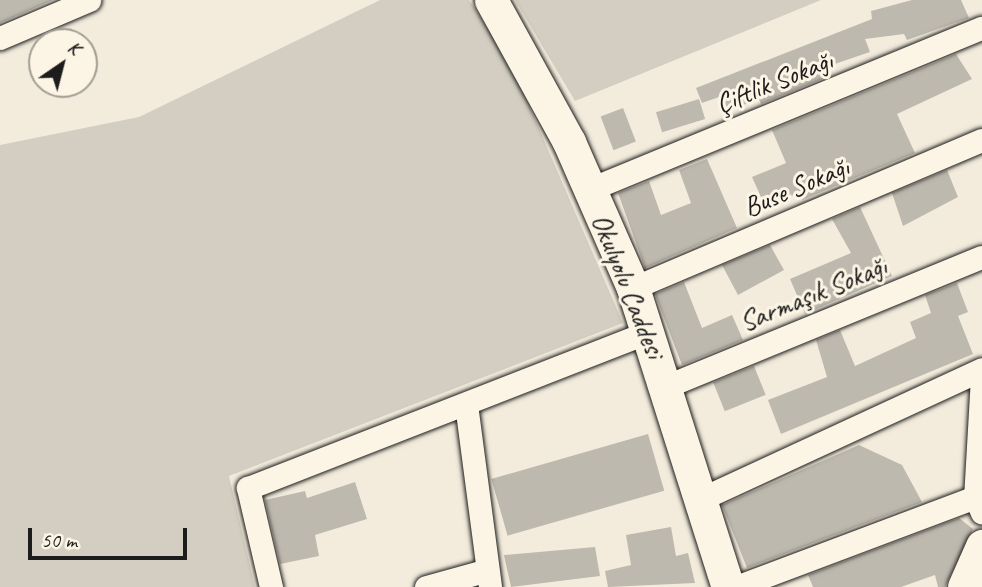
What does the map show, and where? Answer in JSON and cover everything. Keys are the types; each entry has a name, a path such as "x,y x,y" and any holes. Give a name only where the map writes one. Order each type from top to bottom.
{"street":[{"path":"0,38 89,0"},
{"name":"Okulyolu Caddesi","path":"491,0 532,69 633,288 703,498 728,587"},
{"name":"Çiftlik Sokağı","path":"588,190 982,28"},
{"name":"Buse Sokağı","path":"633,288 982,140"},
{"name":"Sarmaşık Sokağı","path":"667,386 982,257"},
{"path":"271,587 248,488 649,332"},
{"path":"703,498 982,369"},
{"path":"736,587 978,505 982,377"},
{"path":"426,587 487,579 466,404"},
{"path":"964,587 982,546"}],"shaded area":[{"path":"380,0 469,0 511,64 623,323 229,476 255,587 0,587 0,145 139,117"},
{"path":"515,0 821,0 575,101"}],"building":[{"path":"0,0 53,0 0,23"},
{"path":"912,0 961,0 969,18 907,40 904,34 865,39 870,52 826,67 829,76 761,104 759,99 725,112 719,97 702,103 696,88 872,19 871,11"},
{"path":"956,54 972,79 897,114 915,153 802,200 799,193 765,206 752,177 786,163 772,130"},
{"path":"699,99 705,119 662,132 656,112"},
{"path":"623,108 636,142 613,150 601,117"},
{"path":"707,159 737,228 645,268 618,193 649,181 661,215 691,203 679,170"},
{"path":"947,170 958,197 903,226 892,193"},
{"path":"860,207 892,276 805,314 790,279 851,253 832,219"},
{"path":"770,245 784,270 738,295 722,265"},
{"path":"684,282 702,328 732,315 743,340 682,365 655,294"},
{"path":"957,283 968,312 958,316 973,354 781,434 768,400 827,377 816,340 840,330 855,366 916,338 910,322 931,313 925,295"},
{"path":"754,366 766,395 725,411 713,382"},
{"path":"648,434 664,491 508,536 491,479"},
{"path":"859,445 902,465 922,502 747,568 722,505"},
{"path":"355,482 367,519 315,535 319,556 280,564 265,500 305,491 307,498"},
{"path":"959,518 973,529 945,587 938,587 935,575 901,587 813,587 808,575"},
{"path":"671,527 676,556 688,553 695,583 608,587 605,571 631,565 626,535"},
{"path":"595,547 600,576 511,587 504,555"}]}
